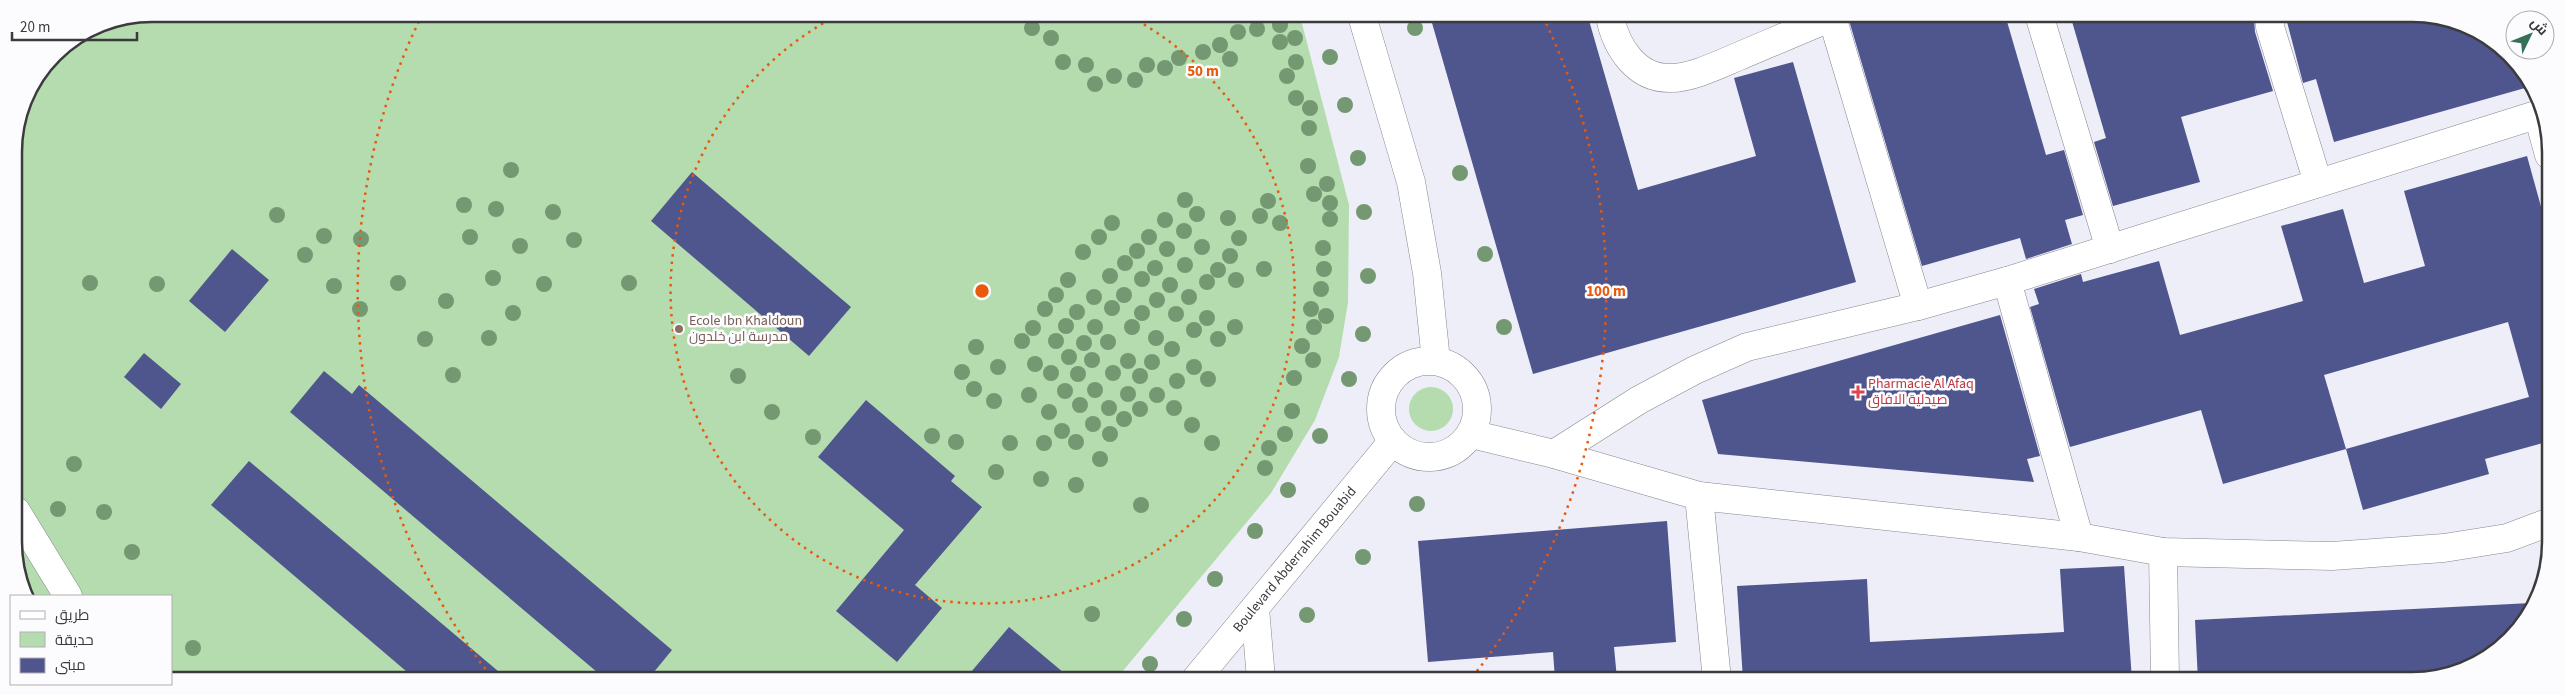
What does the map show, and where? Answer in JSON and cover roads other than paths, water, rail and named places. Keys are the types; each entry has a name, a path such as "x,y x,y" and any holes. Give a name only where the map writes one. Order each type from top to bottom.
{"street":[{"path":"1364,22 1411,182 1427,273 1436,361"},
{"path":"1611,22 1614,37 1635,66 1651,76 1672,78 1709,68 1819,22"},
{"path":"1834,22 1918,306"},
{"path":"2041,22 2110,249"},
{"path":"2270,22 2318,183"},
{"path":"1554,454 1639,400 1695,370 1746,347 1918,306 2007,281 2537,115"},
{"path":"2007,281 2079,537"},
{"path":"1436,361 1449,365 1461,372 1473,388 1478,408 1476,422 1471,434 1448,454 1434,457 1418,456 1405,450 1393,441 1384,424 1381,404 1387,386 1399,371 1417,362 1436,361"},
{"path":"1471,434 1554,454 1699,496 2079,537 2163,552 2332,556 2444,548 2507,538 2542,525"},
{"name":"Boulevard Abderrahim Bouabid","path":"1202,672 1393,441"},
{"path":"1699,496 1716,672"},
{"path":"22,521 67,595"},
{"path":"2163,552 2165,672"},
{"path":"1255,608 1260,672"}],"place":[{"name":"Ecole Ibn Khaldoun مدرسة ابن خلدون","path":"679,329"},
{"name":"Pharmacie Al Afaq صيدلية الافاق","path":"1858,392"}]}
